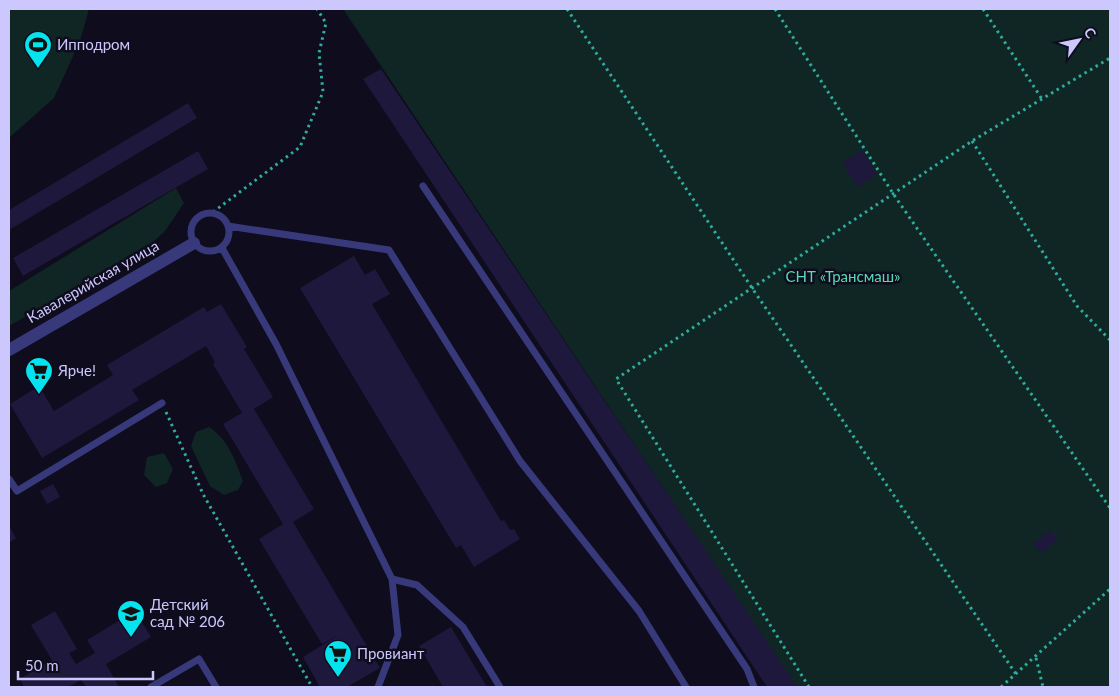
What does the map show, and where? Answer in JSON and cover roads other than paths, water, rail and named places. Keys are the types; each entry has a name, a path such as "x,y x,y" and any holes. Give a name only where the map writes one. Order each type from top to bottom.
{"street":[{"name":"Кавалерийская улица","path":"9,350 194,243"}],"lane":[{"path":"423,186 747,669 754,687"},
{"path":"213,212 226,219 228,226 230,236 222,248 208,252 194,243 191,228 198,216 213,212"},
{"path":"228,226 389,250 520,462 639,611 686,687"},
{"path":"222,248 276,344 392,578 398,635 378,687"},
{"path":"9,479 16,491 162,403"},
{"path":"392,578 417,584 463,627 500,687"},
{"path":"151,687 199,660 216,687"}],"place":[{"name":"Ипподром","path":"38,69"},
{"name":"Ярче!","path":"39,395"},
{"name":"Детский сад № 206","path":"131,638"},
{"name":"Провиант","path":"338,678"}],"park label":[{"name":"СНТ «Трансмаш»","path":"843,277"}]}
